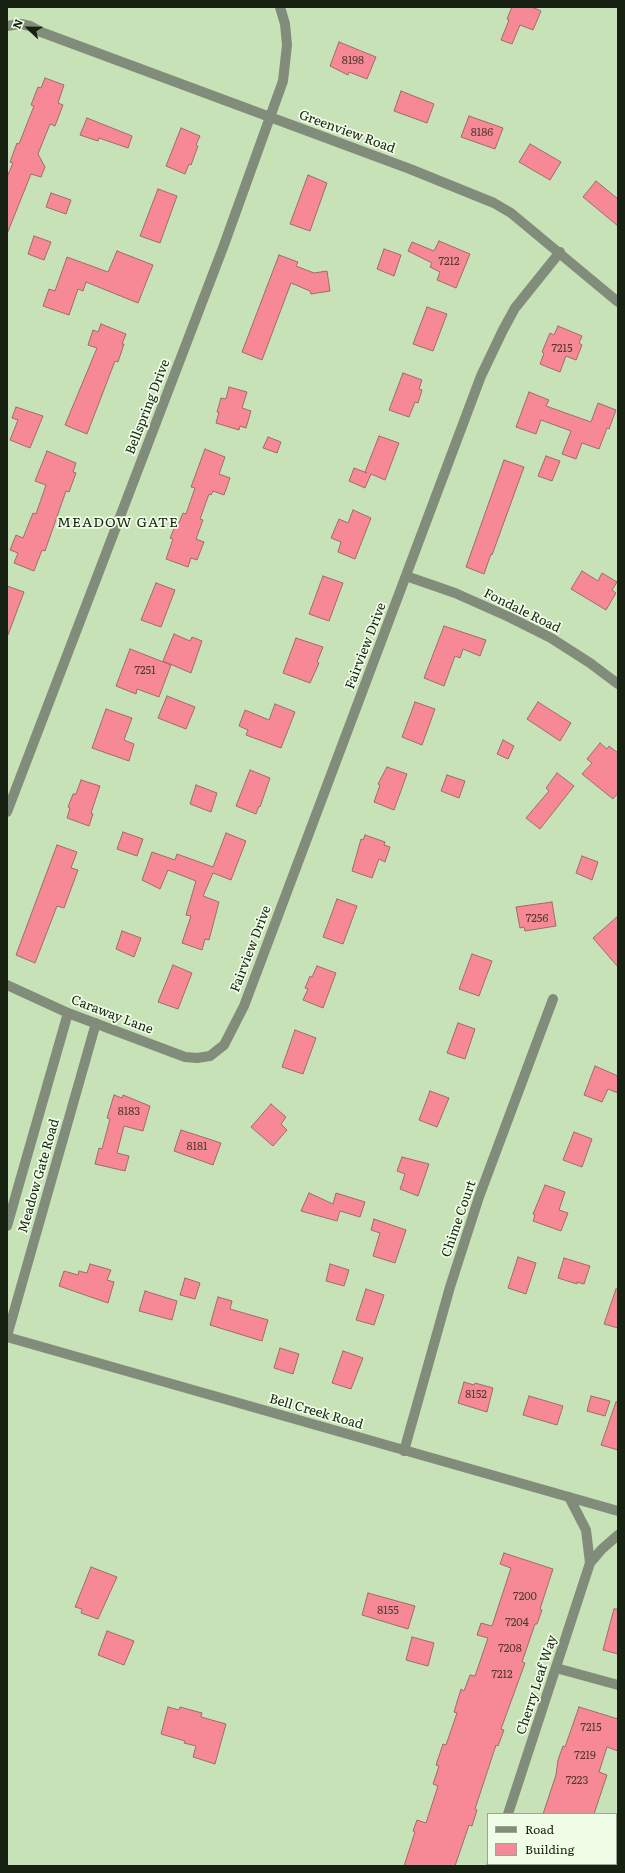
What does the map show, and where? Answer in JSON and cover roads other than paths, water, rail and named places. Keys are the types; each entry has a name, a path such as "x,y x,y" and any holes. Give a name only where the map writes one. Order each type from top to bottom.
{"street":[{"name":"Bellspring Drive","path":"7,812 271,117 283,81 287,63 285,24 280,7"},
{"name":"Greenview Road","path":"7,26 21,24 30,26 41,32 410,169 494,203 511,212 618,302"},
{"name":"Fairview Drive","path":"210,1056 224,1045 244,1006 487,363 515,308 560,252"},
{"name":"Fondale Road","path":"406,576 455,594 530,628 590,663 618,684"},
{"name":"Caraway Lane","path":"7,985 68,1013 185,1057 198,1058 210,1056"},
{"name":"Chime Court","path":"404,1451 450,1287 482,1190 553,999"},
{"name":"Meadow Gate Road","path":"7,1226 68,1013"},
{"name":"Meadow Gate Road","path":"7,1336 96,1023"},
{"name":"Bell Creek Road","path":"7,1336 404,1451 618,1511"},
{"name":"Cherry Leaf Way","path":"569,1497 586,1530 590,1563"},
{"name":"Cherry Leaf Way","path":"508,1813 590,1563 602,1549 618,1535"},
{"path":"556,1668 618,1685"}],"district":[{"name":"MEADOW GATE","path":"118,523"}]}
